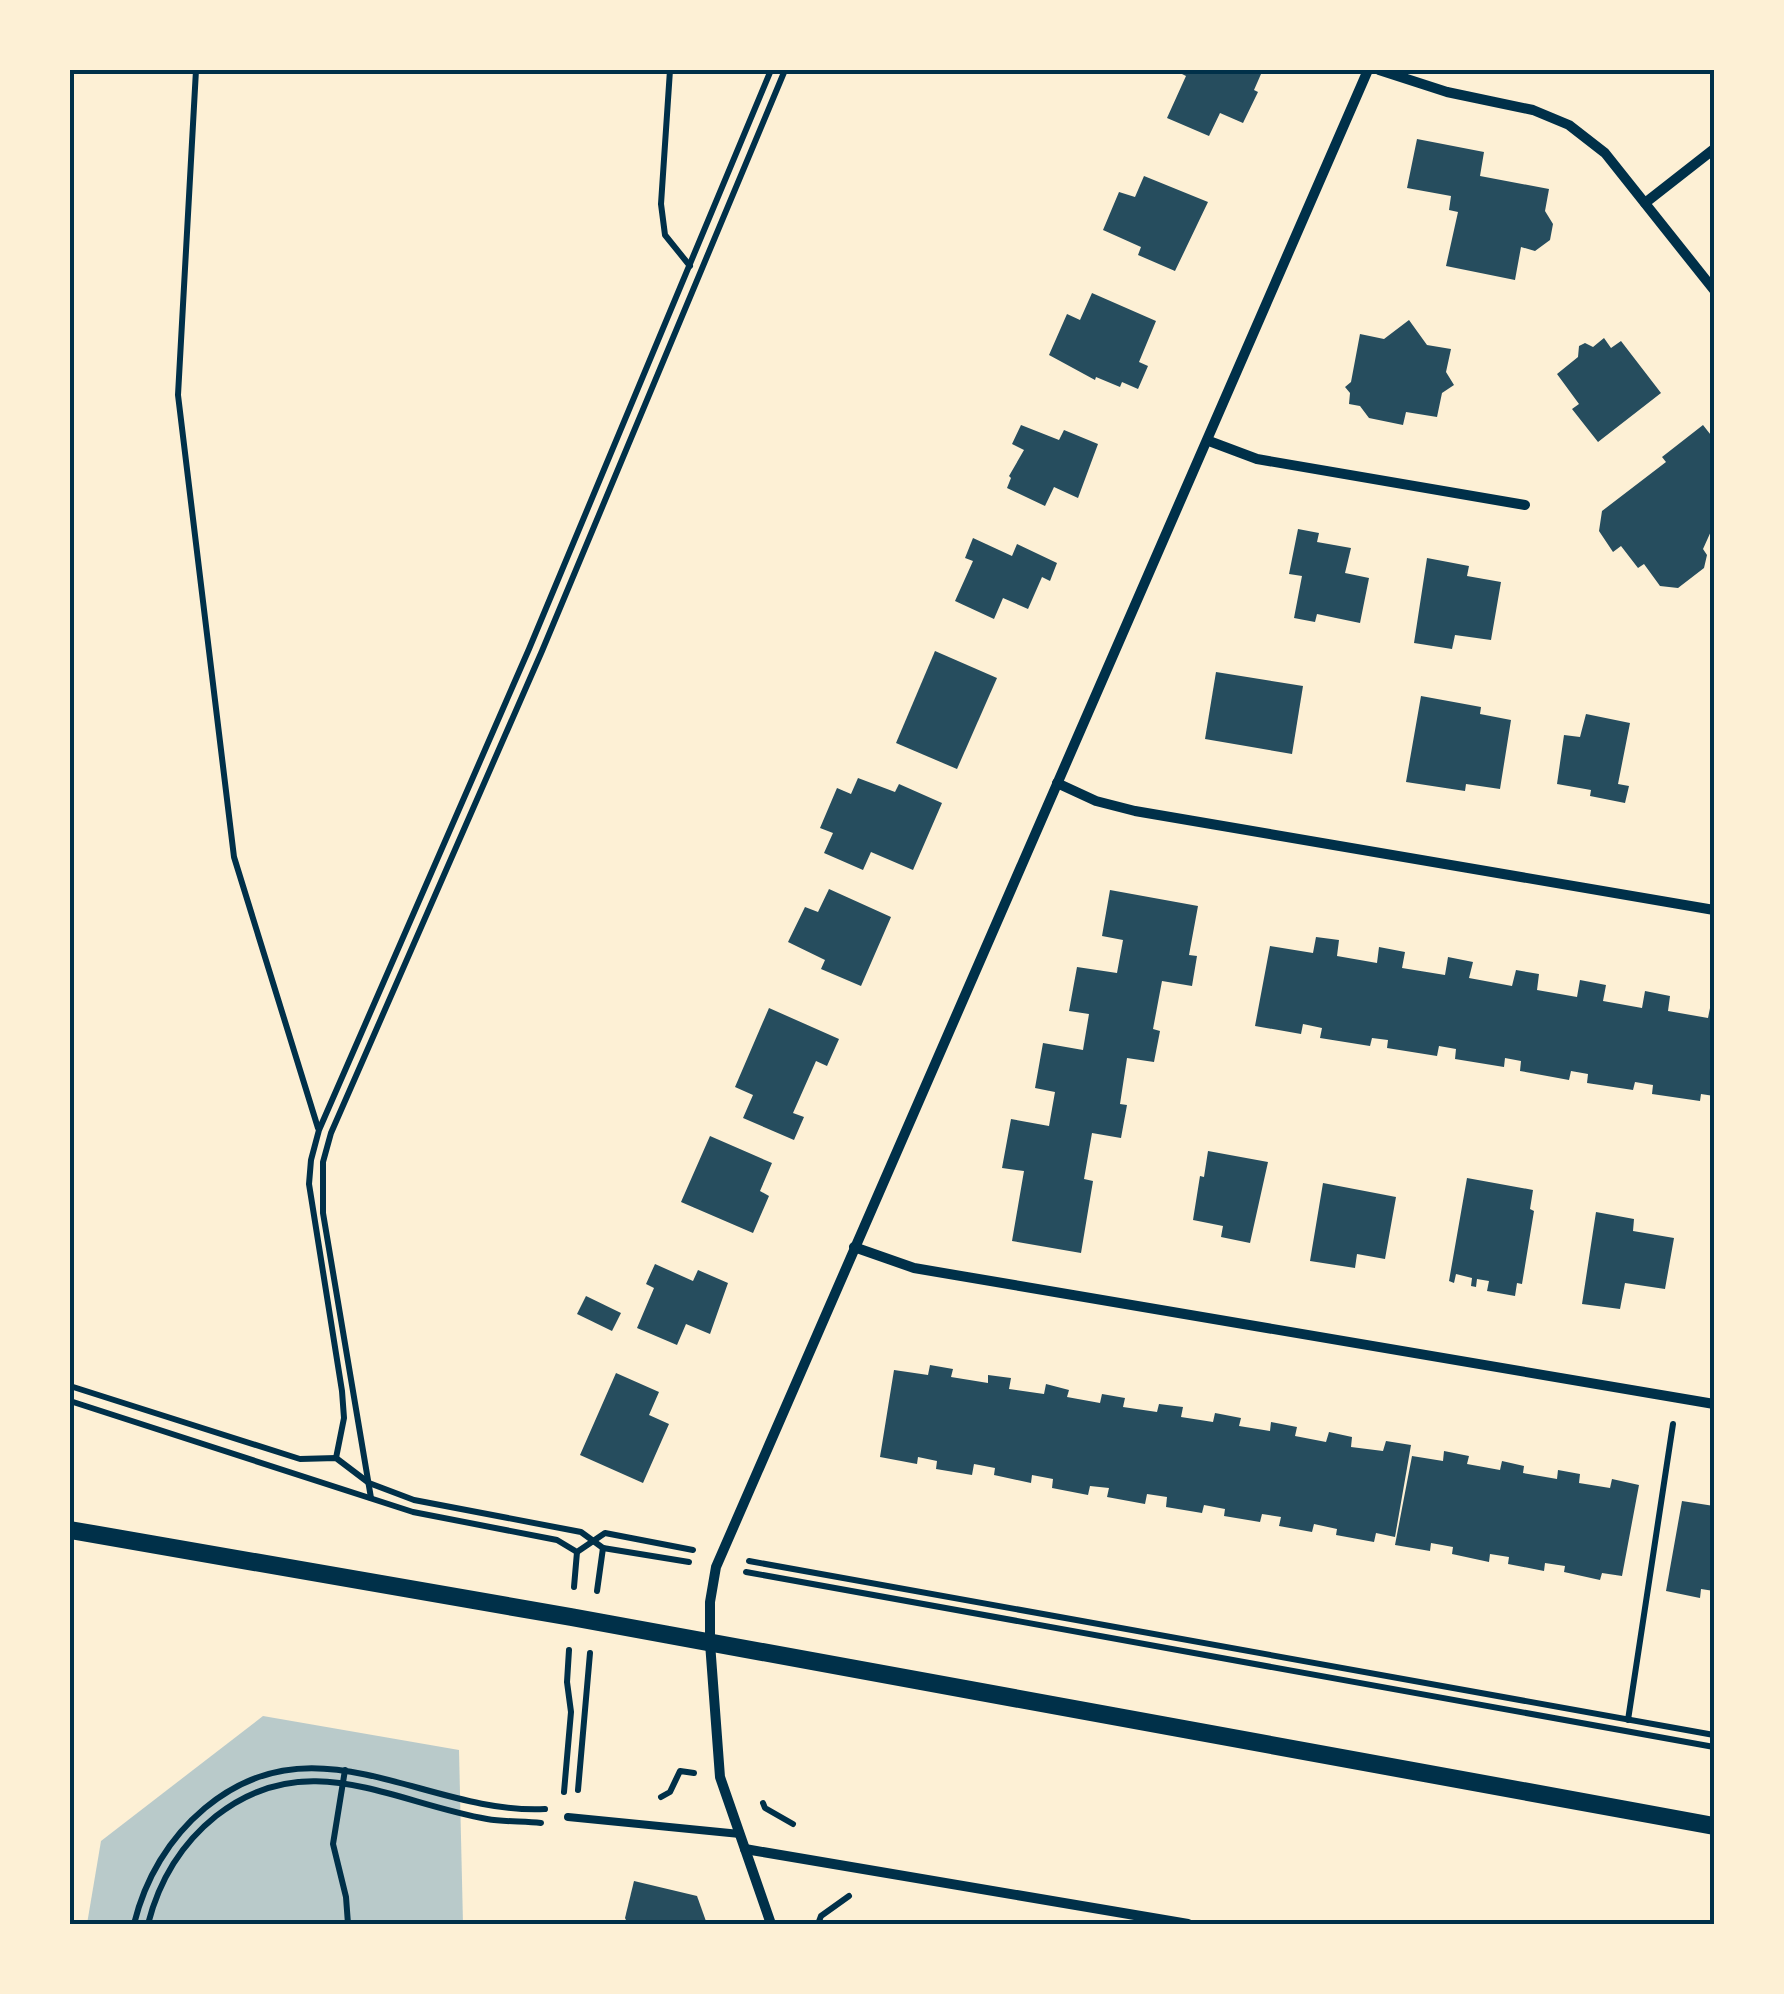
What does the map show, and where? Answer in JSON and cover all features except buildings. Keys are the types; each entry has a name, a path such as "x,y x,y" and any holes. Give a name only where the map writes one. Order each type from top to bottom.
{"street":[{"path":"770,1924 720,1777 710,1642 710,1602 716,1567 1368,70"},
{"path":"1379,70 1448,92 1534,110 1569,125 1606,153 1714,290"},
{"path":"1645,203 1714,148"},
{"path":"1209,440 1257,459 1525,505"},
{"path":"1057,783 1135,811 1714,910"},
{"path":"854,1247 914,1268 1714,1404"},
{"path":"70,1530 710,1642 1714,1826"},
{"path":"745,1849 1188,1924"}],"lane":[{"path":"568,1817 740,1834"}],"path":[{"path":"196,70 178,395 234,857 319,1130"},
{"path":"670,70 660,204 665,235 690,266"},
{"path":"336,1458 344,1418 342,1391 309,1184 319,1130 529,649 771,70"},
{"path":"371,1498 323,1214 323,1162 331,1133 550,633 784,70"},
{"path":"70,1386 300,1459 336,1458 368,1483 414,1500 581,1532 603,1548 1714,1747"},
{"path":"1628,1720 1677,1398"},
{"path":"70,1401 413,1512 557,1540 577,1552"},
{"path":"577,1552 605,1533 1714,1735"},
{"path":"577,1552 567,1682 571,1712 563,1795 578,1796 603,1548"},
{"path":"345,1770 333,1844 346,1897 348,1924"},
{"path":"134,1924 138,1906 166,1848 189,1821 220,1795 275,1771 345,1770 492,1806 544,1810"},
{"path":"148,1924 164,1879 178,1854 200,1829 227,1807 277,1784 343,1781 489,1819 549,1824"}],"shaded area":[{"path":"263,1716 459,1750 463,1924 87,1924 101,1841"}]}
